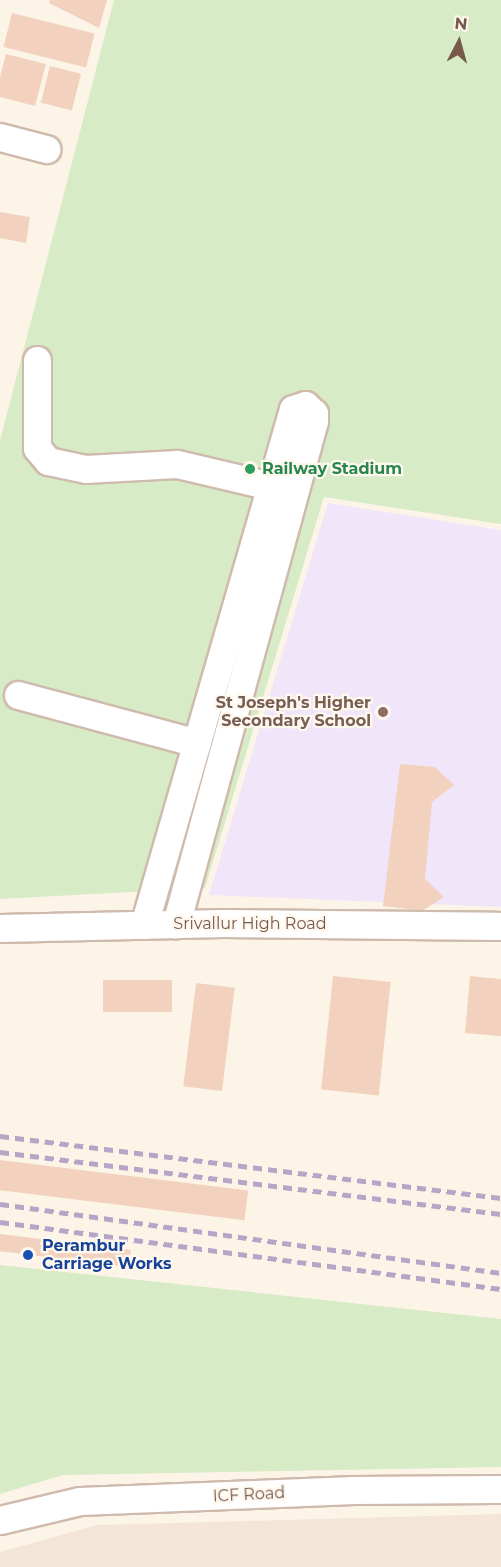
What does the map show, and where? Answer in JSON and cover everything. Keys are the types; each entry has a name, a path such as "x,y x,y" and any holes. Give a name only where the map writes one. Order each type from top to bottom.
{"street":[{"path":"0,137 46,149"},
{"path":"37,360 37,448 48,461 85,469 177,464 271,486"},
{"path":"144,925 293,409 298,405 311,407 314,421 176,924"},
{"path":"18,695 197,743"},
{"name":"Srivallur High Road","path":"0,928 176,924 501,926"},
{"name":"ICF Road","path":"0,1520 80,1501 354,1490 501,1489"}],"shaded area":[{"name":"St Joseph's Higher Secondary School","path":"328,503 501,530 501,907 209,895"},
{"path":"501,1514 501,1567 0,1567 0,1552 97,1525"}],"green space":[{"name":"Railway Stadium","path":"114,0 501,0 501,524 324,497 205,888 0,899 0,441"},
{"path":"0,1265 501,1319 501,1467 63,1475 0,1494"}],"building":[{"path":"50,0 107,0 99,28 49,3"},
{"path":"12,13 94,34 86,68 4,47"},
{"path":"6,54 46,64 35,106 0,97 0,77"},
{"path":"50,66 81,74 72,111 41,103"},
{"path":"0,212 30,217 26,243 0,238"},
{"path":"400,764 435,767 454,785 432,802 425,879 444,897 422,911 383,906"},
{"path":"333,976 391,982 379,1095 321,1089"},
{"path":"470,976 501,979 501,1036 465,1033"},
{"path":"103,980 172,980 172,1012 103,1012"},
{"path":"196,983 235,988 222,1091 183,1086"},
{"path":"0,1160 248,1190 244,1220 0,1190"},
{"path":"0,1234 131,1250 129,1267 0,1251"}],"railway":[{"path":"0,1136 501,1198"},
{"path":"0,1152 501,1214"},
{"path":"0,1204 501,1273"},
{"path":"0,1222 501,1289"}],"place":[{"name":"Railway Stadium","path":"250,469"},
{"name":"St Joseph's Higher Secondary School","path":"383,712"},
{"name":"Perambur Carriage Works","path":"28,1255"}]}
